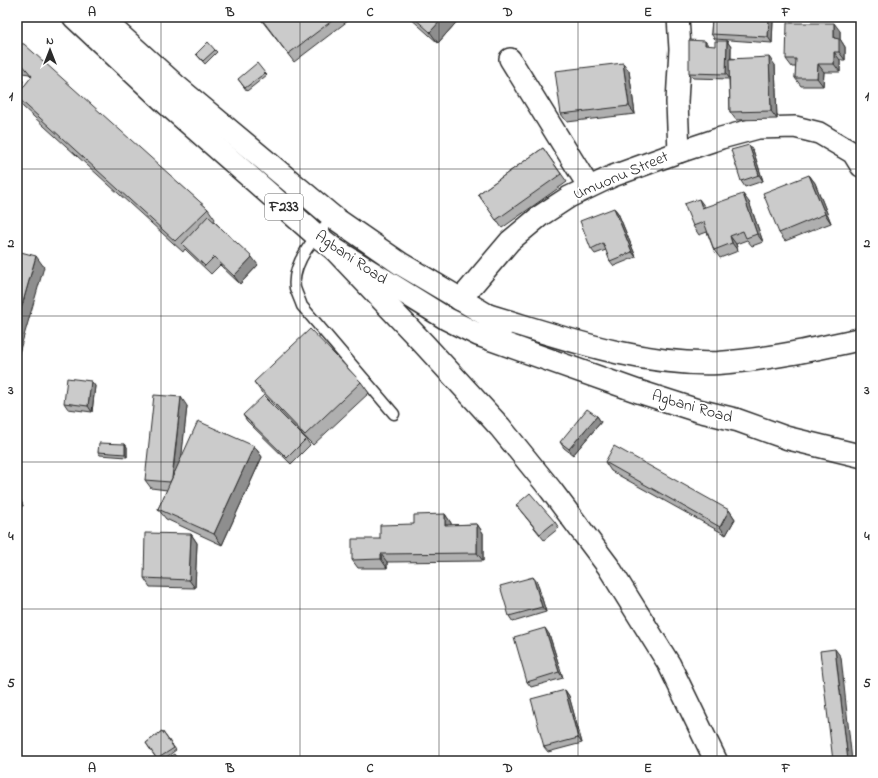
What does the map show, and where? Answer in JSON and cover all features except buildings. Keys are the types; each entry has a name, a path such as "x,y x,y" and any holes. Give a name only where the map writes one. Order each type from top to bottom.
{"main road":[{"name":"Agbani Road","path":"74,17 167,104 316,235 334,249 446,319 479,335 636,391 696,410 737,420 787,438 861,456"},
{"name":"Agbani Road","path":"100,17 174,85 333,217 401,264 487,315 525,352"},
{"path":"334,249 500,427 603,560 668,664 716,761"},
{"path":"487,315 597,347 642,357 681,362 716,363 750,360 808,351 861,339"}],"street":[{"name":"Umuonu Street","path":"678,17 680,49 677,102 678,152"},
{"path":"510,59 589,187"},
{"name":"Umuonu Street","path":"460,300 493,259 510,241 540,216 569,197 589,187 613,176 678,152 720,138 758,128 794,127 818,133 852,153 861,166"}],"lane":[{"path":"333,217 316,235 297,267 295,287 302,306 394,414"}]}
